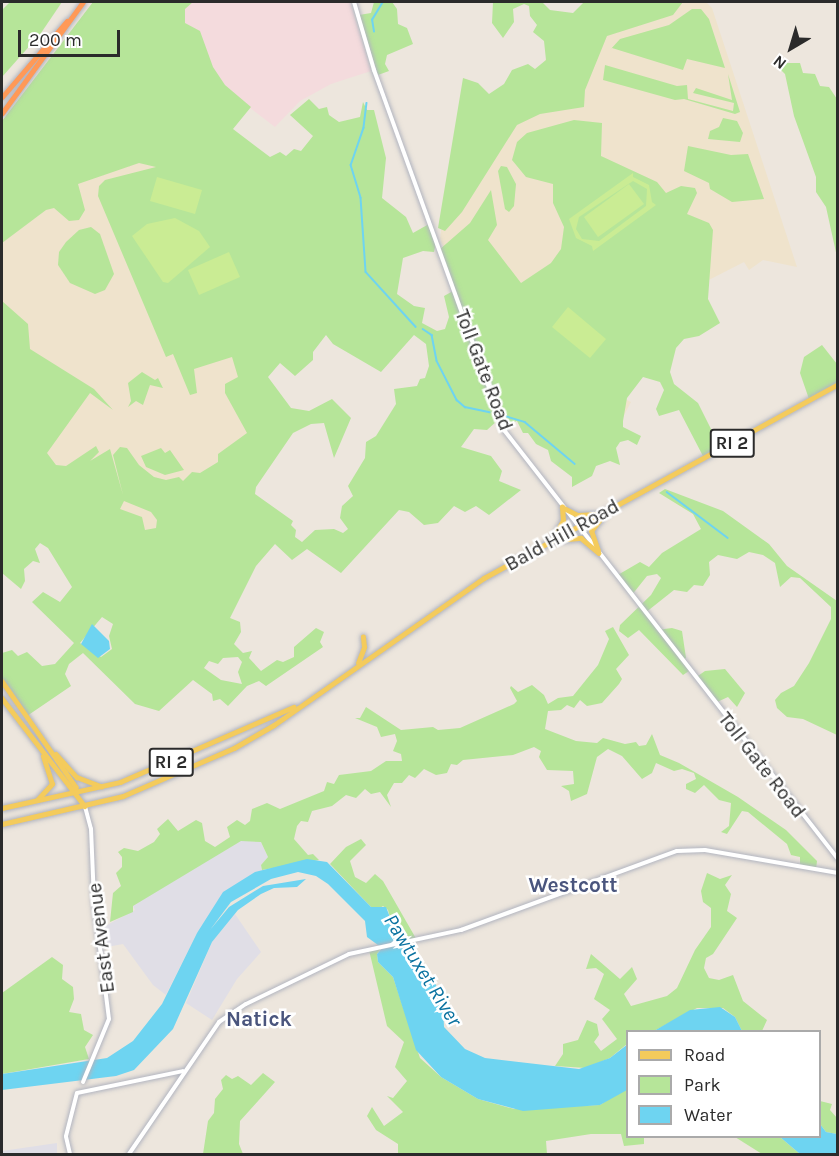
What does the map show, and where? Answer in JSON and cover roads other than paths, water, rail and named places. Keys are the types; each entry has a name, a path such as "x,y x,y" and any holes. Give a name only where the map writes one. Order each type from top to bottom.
{"highway":[{"path":"2,97 83,2"},
{"path":"2,113 83,2"}],"main road":[{"name":"Toll Gate Road","path":"354,2 374,70 500,420 562,507 837,859"},
{"name":"Bald Hill Road","path":"2,824 123,796 186,771 274,725 299,704 471,586 837,384"},
{"path":"562,507 578,515 602,513"},
{"path":"551,540 563,521 562,507"},
{"path":"599,553 591,531 609,509"},
{"path":"551,540 578,537 599,553"},
{"path":"356,665 364,647 363,637"},
{"name":"East Avenue","path":"2,681 76,787 76,793"},
{"name":"East Avenue","path":"2,698 85,806 91,829 94,900 109,1008 108,1026 82,1082"},
{"name":"Bald Hill Road","path":"2,808 104,787 148,772 299,704"},
{"path":"44,740 77,777 104,787"},
{"path":"37,800 49,789 52,778 40,748"},
{"path":"129,1155 213,1027 227,1016 349,954 461,930 670,852 705,850 837,873"},
{"path":"70,1155 66,1136 77,1093 183,1071"}],"water":[{"path":"92,624 109,641 110,649 98,658 81,644"},
{"name":"Pawtuxet River","path":"307,859 327,862 371,907 386,907 397,935 415,951 436,985 443,1005 444,1027 465,1049 485,1058 579,1069 610,1058 626,1046 626,1091 600,1105 523,1111 478,1099 441,1077 416,1050 393,977 378,962 377,954 382,948 367,937 365,921 328,884 316,876 298,872 271,879 231,902 210,930 229,907 263,886 306,879 297,887 274,888 238,910 212,942 173,1029 134,1070 116,1076 2,1090 2,1074 107,1058 133,1041 162,1004 197,933 223,892 255,872"},
{"path":"720,1007 735,1017 742,1030 656,1030 690,1010"},
{"path":"821,1125 826,1132 837,1134 837,1154 800,1154 781,1138 821,1138"}],"waterway":[{"path":"374,32 372,20 383,2"},
{"path":"367,103 364,128 351,165 361,198 366,272 416,327"},
{"path":"423,329 432,335 437,361 457,400 465,407 489,412"},
{"path":"502,415 525,422 575,464"},
{"path":"667,492 728,538"}],"district":[{"name":"Westcott","path":"573,885"},
{"name":"Natick","path":"259,1019"}]}
